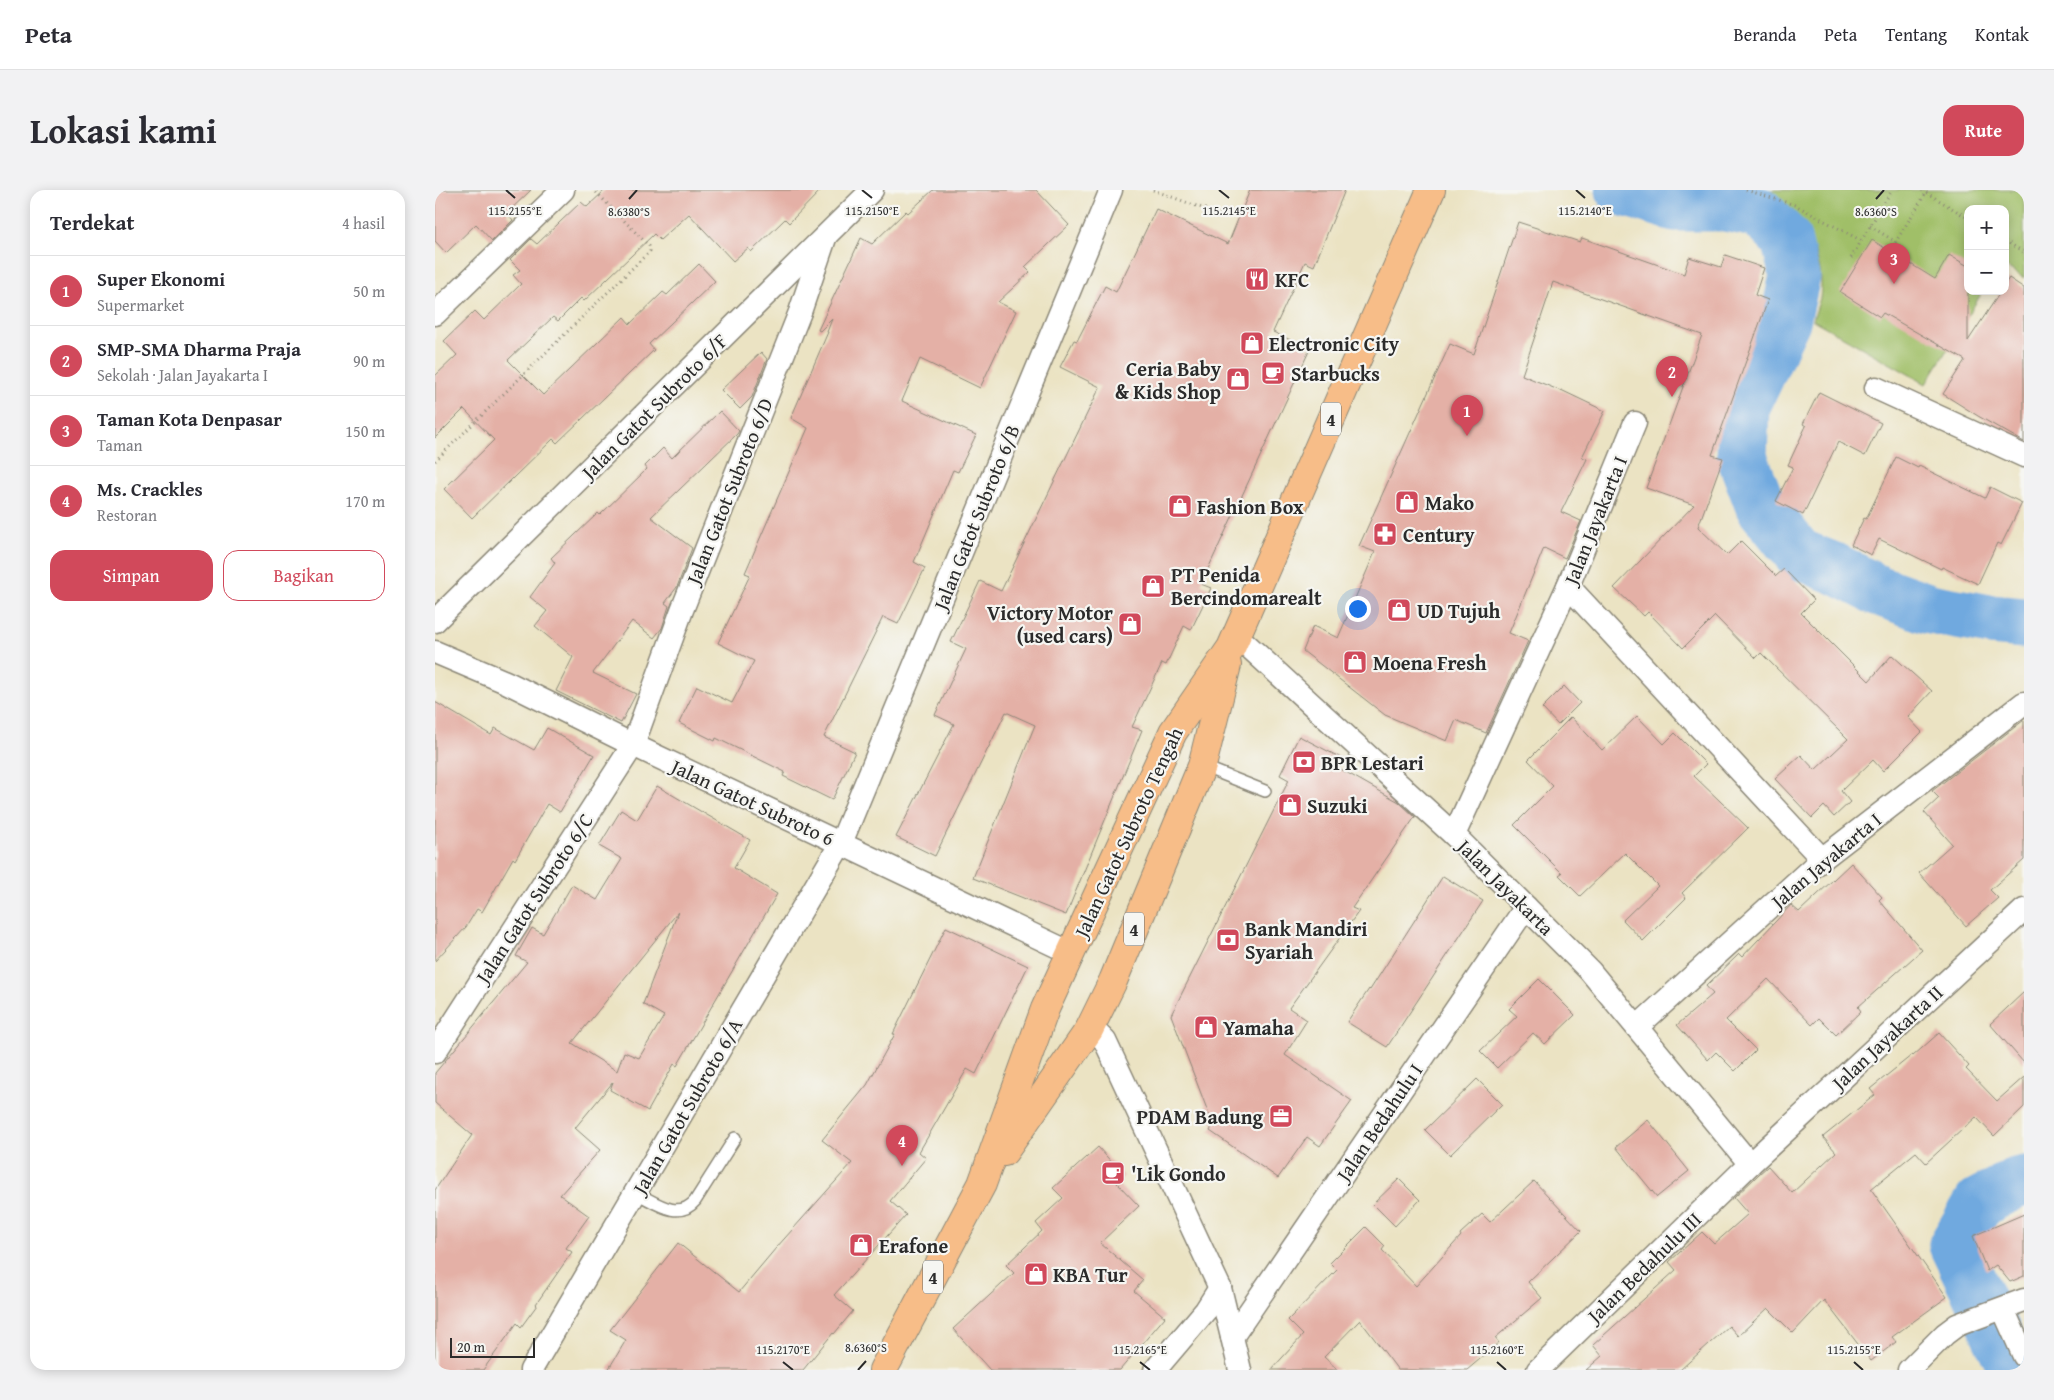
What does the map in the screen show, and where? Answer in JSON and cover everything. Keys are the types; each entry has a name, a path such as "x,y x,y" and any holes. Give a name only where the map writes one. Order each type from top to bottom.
{"highway":[{"name":"Jalan Gatot Subroto Tengah","path":"883,1370 982,1184 1045,1009 1173,732 1234,642 1431,190"},
{"name":"4","path":"982,1184 1089,1030 1113,981 1202,766 1234,642"}],"street":[{"path":"435,314 563,190"},
{"name":"Jalan Gatot Subroto 6/F","path":"435,621 872,190"},
{"name":"Jalan Gatot Subroto 6/B","path":"841,844 1111,190"},
{"name":"Jalan Gatot Subroto 6/D","path":"633,745 682,610 800,312 825,238"},
{"path":"1876,388 2024,456"},
{"name":"Jalan Jayakarta I","path":"1454,835 1568,586 1635,423"},
{"path":"1568,586 1821,859"},
{"name":"Jalan Jayakarta","path":"1234,642 1454,835 1590,970 1750,1164"},
{"name":"Jalan Gatot Subroto 6","path":"435,652 508,683 633,745 1071,953"},
{"name":"Jalan Jayakarta I","path":"1637,1028 1821,859 2024,703"},
{"name":"Jalan Gatot Subroto 6/C","path":"435,1052 633,745"},
{"name":"Jalan Gatot Subroto 6/A","path":"531,1369 841,844"},
{"name":"Jalan Bedahulu I","path":"1233,1337 1526,907"},
{"name":"Jalan Jayakarta II","path":"1750,1164 2024,910"},
{"path":"1089,1030 1099,1035 1105,1042 1220,1288 1240,1370"},
{"name":"Jalan Bedahulu III","path":"1537,1370 1750,1164"},
{"path":"1155,1370 1206,1310 1220,1288"},
{"path":"1909,1370 1945,1334 1966,1322 2024,1300"},
{"path":"1998,1311 2024,1356"}],"lane":[{"path":"1202,766 1265,791"},
{"path":"636,1193 673,1211 688,1208 695,1201 735,1138"}],"path":[{"path":"435,461 650,251 649,246 594,190"},
{"path":"1153,190 1221,215"},
{"path":"1746,190 1795,205 1862,241"},
{"path":"1851,258 1892,190"},
{"path":"1922,190 1964,216"},
{"path":"1890,251 1926,193"},
{"path":"1870,226 1896,242"},
{"path":"2009,243 2024,252"}],"green space":[{"path":"1717,190 2024,190 2024,278 2009,269 2009,205 1964,205 1964,295 1981,295 1926,384 1813,320 1820,298 1821,286 1818,262 1810,240 1803,229 1786,212 1772,204 1743,195"}],"building":[{"path":"435,190 531,190 507,213 513,220 492,241 476,224 446,253 435,241"},
{"path":"605,190 821,190 789,223 785,219 751,252 748,248 733,261 689,214 660,240 654,234 584,301 581,298 558,321 553,317 508,360 543,395 624,317 630,324 663,292 667,295 699,264 715,281 649,344 654,350 557,443 553,439 472,518 444,489 494,440 464,409 435,438 435,376 457,355 444,341 475,311 484,320 521,284 513,275 520,270 510,260 531,239 537,244 581,202 587,207"},
{"path":"933,190 1036,190 1069,225 1025,267 1030,272 998,302 1016,311 980,388 920,359 902,401 976,435 958,472 953,470 914,562 925,568 898,624 883,617 824,737 855,752 832,800 783,776 785,772 716,738 715,741 679,723 697,686 732,703 754,661 718,643 750,575 745,573 808,428 791,418 832,319 820,331 818,330 861,238 872,244 906,211 908,213"},
{"path":"1250,190 1345,190 1314,266 1305,262 1273,332 1310,349 1201,584 1211,588 1191,630 1184,626 1166,665 1162,663 1132,727 1142,730 1066,915 973,878 1035,725 1006,712 935,856 896,837 954,724 935,715 966,649 951,642 980,581 1001,591 1100,387 1060,367 1074,340 1077,341 1105,286 1116,292 1156,209 1228,244"},
{"path":"1518,222 1580,242 1582,238 1684,274 1689,257 1721,267 1725,255 1764,268 1755,295 1768,300 1712,455 1723,458 1698,527 1727,555 1741,541 1776,576 1784,569 1814,600 1801,613 1869,681 1892,655 1932,691 1908,717 1922,732 1883,771 1873,760 1841,791 1850,802 1834,817 1824,806 1812,818 1775,779 1801,755 1815,770 1848,739 1761,653 1756,658 1715,616 1683,648 1648,612 1644,616 1614,588 1694,505 1646,488 1702,335 1553,282 1522,375 1561,390 1605,411 1582,457 1587,459 1561,512 1581,521 1565,558 1544,548 1509,633 1528,641 1486,733 1456,720 1447,741 1385,715 1303,651 1313,626 1338,638 1375,552 1359,546 1450,344 1474,354"},
{"path":"1872,240 1935,279 1949,255 1964,264 1964,295 1968,295 1968,341 1998,295 2009,295 2009,278 2024,288 2024,442 1943,394 1965,360 1883,313 1880,317 1840,292"},
{"path":"761,352 767,359 752,397 740,409 721,390"},
{"path":"1819,392 1881,423 1865,456 1838,442 1803,515 1776,501 1793,467 1788,465 1806,426 1803,424"},
{"path":"720,411 739,431 651,517 692,548 677,587 665,603 669,606 662,628 654,638 632,621 593,673 636,694 621,723 556,691 573,657 535,626 547,611 530,597 555,563 551,558 598,513 600,515 647,469 645,466 663,448 672,458"},
{"path":"1896,457 1985,498 1990,487 2022,503 2001,545 1997,543 1978,584 1942,567 1941,569 1879,539 1871,555 1851,545 1864,518 1866,519"},
{"path":"1564,686 1580,703 1558,725 1542,708"},
{"path":"435,702 491,735 495,728 534,750 547,728 594,755 560,812 547,804 482,912 477,909 466,927 435,961"},
{"path":"1637,716 1664,744 1675,733 1706,764 1694,776 1748,828 1682,893 1686,898 1643,941 1623,920 1658,886 1625,853 1580,896 1559,875 1562,873 1514,825 1553,786 1528,760 1571,717 1602,750"},
{"path":"2024,720 2024,860 1990,890 1998,898 1966,926 1919,873 1952,844 1924,812 1939,798 1932,791"},
{"path":"1299,736 1341,758 1337,767 1399,802 1415,817 1352,908 1359,911 1289,1008 1307,1020 1285,1055 1352,1101 1320,1146 1307,1137 1278,1178 1210,1131 1213,1125 1171,1015 1289,780 1280,775"},
{"path":"657,786 750,840 734,868 777,894 677,1066 674,1064 648,1111 610,1090 613,1082 575,1128 600,1150 560,1195 589,1216 566,1248 572,1252 537,1305 521,1327 517,1323 483,1370 435,1370 435,1190 472,1135 435,1103 435,1073 527,962 516,956 532,928 543,934 572,885 597,900 622,859 599,846 621,810 637,820","holes":["678,912 643,1004 664,1016 639,1058 624,1052 617,1071 572,1043"]},
{"path":"1851,863 1882,897 1879,900 1922,950 1858,1007 1861,1011 1836,1035 1819,1018 1812,1025 1768,979 1726,1020 1756,1050 1735,1071 1716,1052 1708,1060 1677,1025 1713,994 1706,986 1739,954 1742,957 1791,905 1799,912"},
{"path":"1443,876 1483,901 1387,1047 1347,1022 1370,990"},
{"path":"946,927 1028,966 976,1074 967,1069 919,1152 926,1158 890,1201 906,1215 834,1295 853,1311 803,1370 608,1370 626,1340 610,1330 678,1243 739,1292 852,1163 822,1140 867,1085 895,1034 893,1034"},
{"path":"1539,979 1575,1015 1545,1044 1533,1033 1497,1068 1480,1051 1517,1016 1509,1009"},
{"path":"2024,992 2024,1063 1990,1024"},
{"path":"1939,1033 1969,1066 1966,1069 1997,1101 2024,1077 2024,1107 1994,1136 1976,1117 1926,1163 1916,1152 1871,1189 1947,1297 1892,1337 1896,1342 1871,1361 1824,1300 1793,1333 1768,1308 1738,1336 1729,1326 1680,1370 1586,1370 1602,1356 1593,1345 1676,1270 1669,1262 1702,1232 1714,1244 1748,1214 1734,1198 1759,1174 1768,1166 1792,1193 1836,1152 1823,1137 1875,1095 1870,1089"},
{"path":"1477,1079 1502,1104 1450,1155 1425,1130"},
{"path":"1648,1120 1689,1171 1657,1197 1616,1147"},
{"path":"1098,1147 1124,1176 1117,1183 1139,1206 1100,1243 1143,1280 1134,1291 1165,1317 1120,1370 990,1370 953,1329 1014,1273 1006,1265 1042,1231 1036,1223 1063,1198 1053,1188"},
{"path":"1399,1179 1420,1200 1395,1226 1373,1204"},
{"path":"1534,1181 1581,1231 1528,1282 1542,1298 1495,1338 1499,1343 1467,1370 1398,1370 1360,1320 1324,1357 1338,1370 1271,1370 1303,1335 1288,1320 1337,1270 1330,1263 1366,1227 1385,1246 1382,1250 1416,1286 1461,1236 1460,1234 1482,1214 1490,1222"},
{"path":"2024,1214 2024,1276 2010,1282 1996,1265 1987,1271 1973,1236"}],"waterway":[{"path":"1621,190 1675,206 1725,206 1760,213 1786,239 1795,276 1785,321 1744,408 1742,457 1761,507 1799,554 1836,569 1877,590 1930,609 1990,620 2024,623"},
{"path":"2014,1370 1954,1245 1979,1203 2016,1183 2024,1181"}],"place":[{"name":"KFC","path":"1257,279"},
{"name":"Taman Kota Denpasar","path":"1894,284"},
{"name":"Electronic City","path":"1252,343"},
{"name":"Starbucks","path":"1273,373"},
{"name":"Ceria Baby & Kids Shop","path":"1238,379"},
{"name":"SMP-SMA Dharma Praja","path":"1672,397"},
{"name":"Super Ekonomi","path":"1467,436"},
{"name":"Mako","path":"1407,502"},
{"name":"Fashion Box","path":"1180,506"},
{"name":"Century","path":"1385,534"},
{"name":"PT Penida Bercindomarealt","path":"1153,586"},
{"name":"UD Tujuh","path":"1399,610"},
{"name":"Victory Motor (used cars)","path":"1130,624"},
{"name":"Moena Fresh","path":"1355,662"},
{"name":"BPR Lestari","path":"1304,762"},
{"name":"Suzuki","path":"1290,805"},
{"name":"Bank Mandiri Syariah","path":"1228,940"},
{"name":"Yamaha","path":"1206,1027"},
{"name":"PDAM Badung","path":"1281,1116"},
{"name":"Ms. Crackles","path":"902,1166"},
{"name":"'Lik Gondo","path":"1113,1173"},
{"name":"Erafone","path":"861,1245"},
{"name":"KBA Tur","path":"1036,1274"}]}
